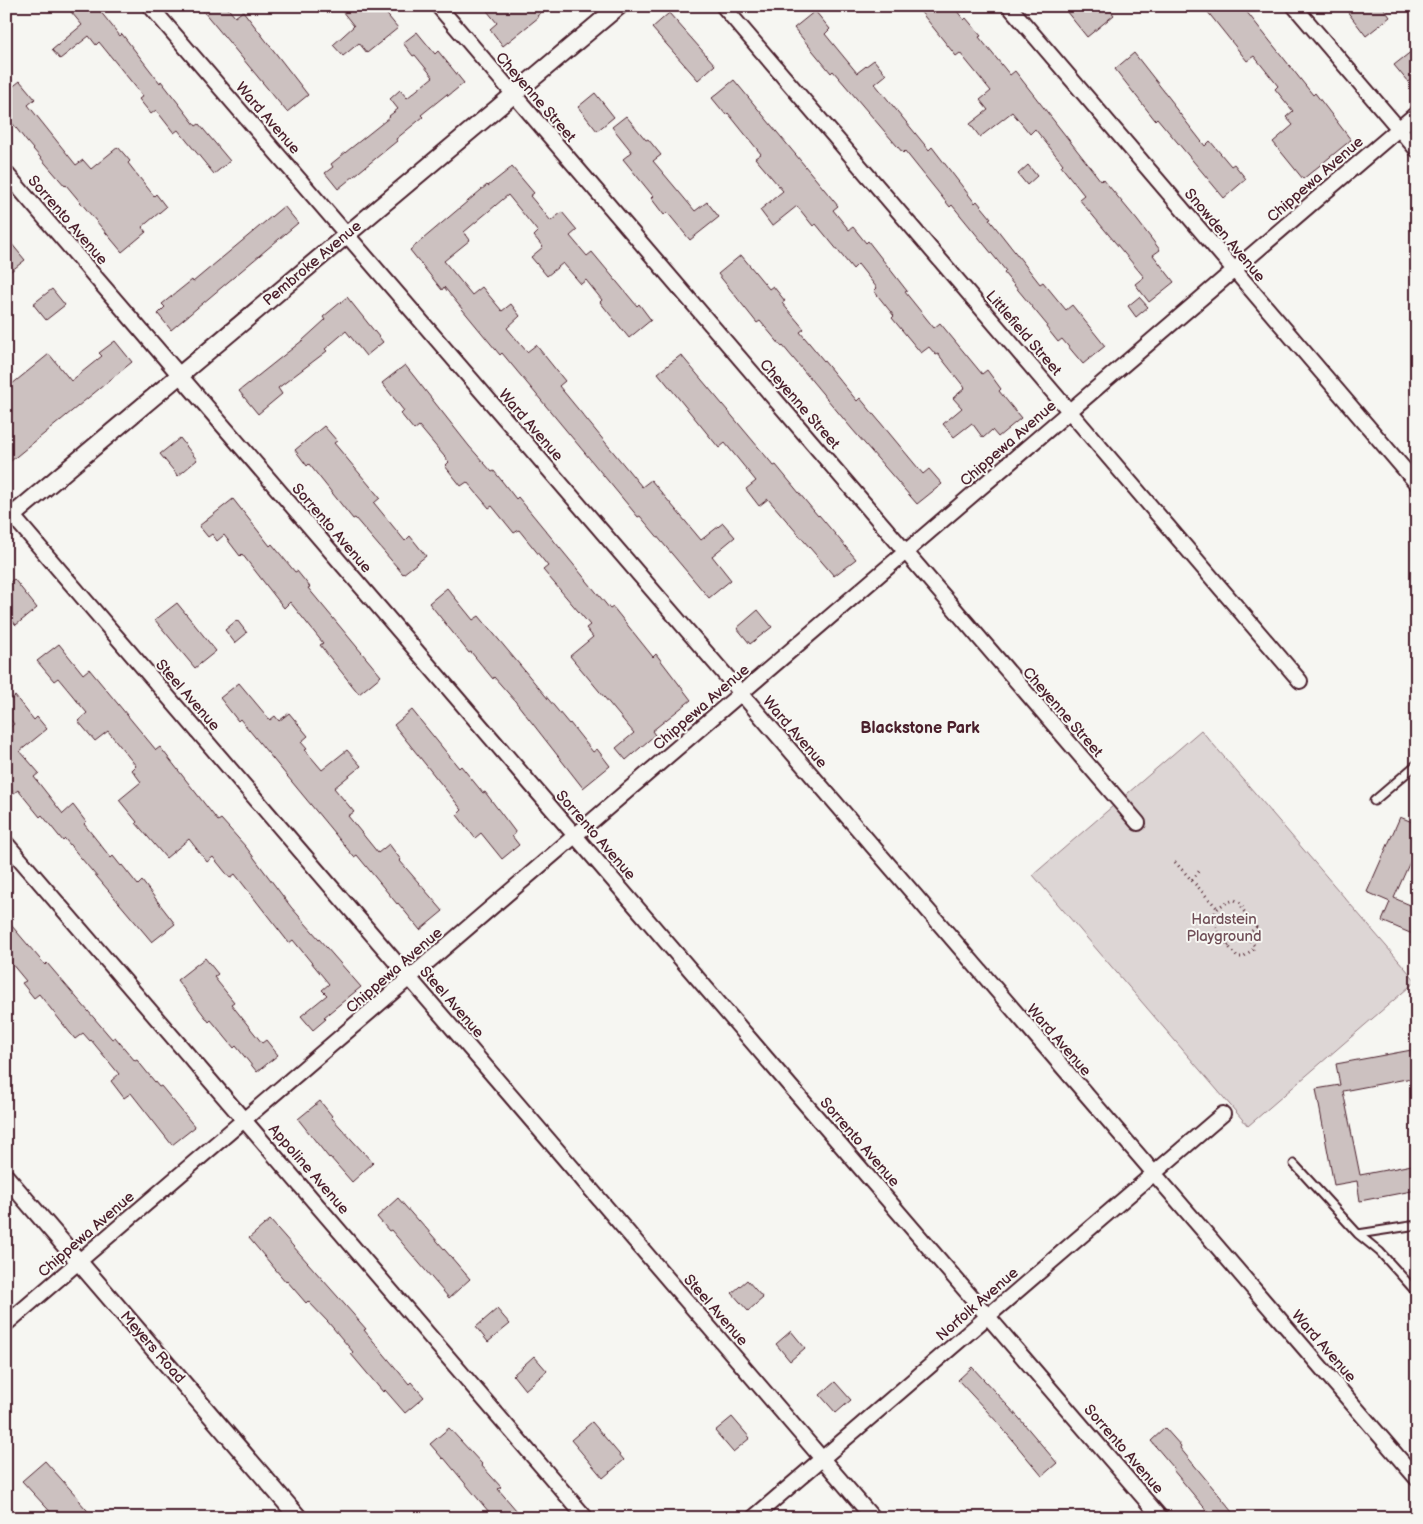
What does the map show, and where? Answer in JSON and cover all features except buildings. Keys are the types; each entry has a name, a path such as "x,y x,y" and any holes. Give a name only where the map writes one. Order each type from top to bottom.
{"street":[{"name":"Ward Avenue","path":"150,6 1417,1479"},
{"name":"Cheyenne Street","path":"438,6 1138,823"},
{"name":"Pembroke Avenue","path":"8,515 179,375 619,6"},
{"name":"Littlefield Street","path":"723,6 1300,681"},
{"name":"Snowden Avenue","path":"1009,6 1417,484"},
{"path":"1294,6 1417,150"},
{"name":"Chippewa Avenue","path":"6,1324 1417,114"},
{"name":"Sorrento Avenue","path":"6,173 1161,1518"},
{"name":"Steel Avenue","path":"8,515 410,978 873,1518"},
{"name":"Appoline Avenue","path":"6,843 586,1518"},
{"name":"Norfolk Avenue","path":"753,1518 1223,1114"},
{"name":"Meyers Road","path":"6,1177 299,1518"}],"lane":[{"path":"1374,801 1417,764"},
{"path":"1294,1164 1358,1234 1380,1252 1417,1293"},
{"path":"1358,1234 1417,1224"}],"path":[{"path":"1175,862 1218,909"},
{"path":"1192,880 1201,869"},
{"path":"1228,946 1243,933 1254,945 1253,949 1243,957 1237,957 1228,946 1215,927 1213,918 1218,909 1227,902 1235,900 1242,903 1242,910 1256,927 1247,936"}],"green space":[{"name":"Hardstein Playground","path":"1201,730 1416,981 1248,1126 1033,875"}],"district":[{"name":"Blackstone Park","path":"920,727"}]}
